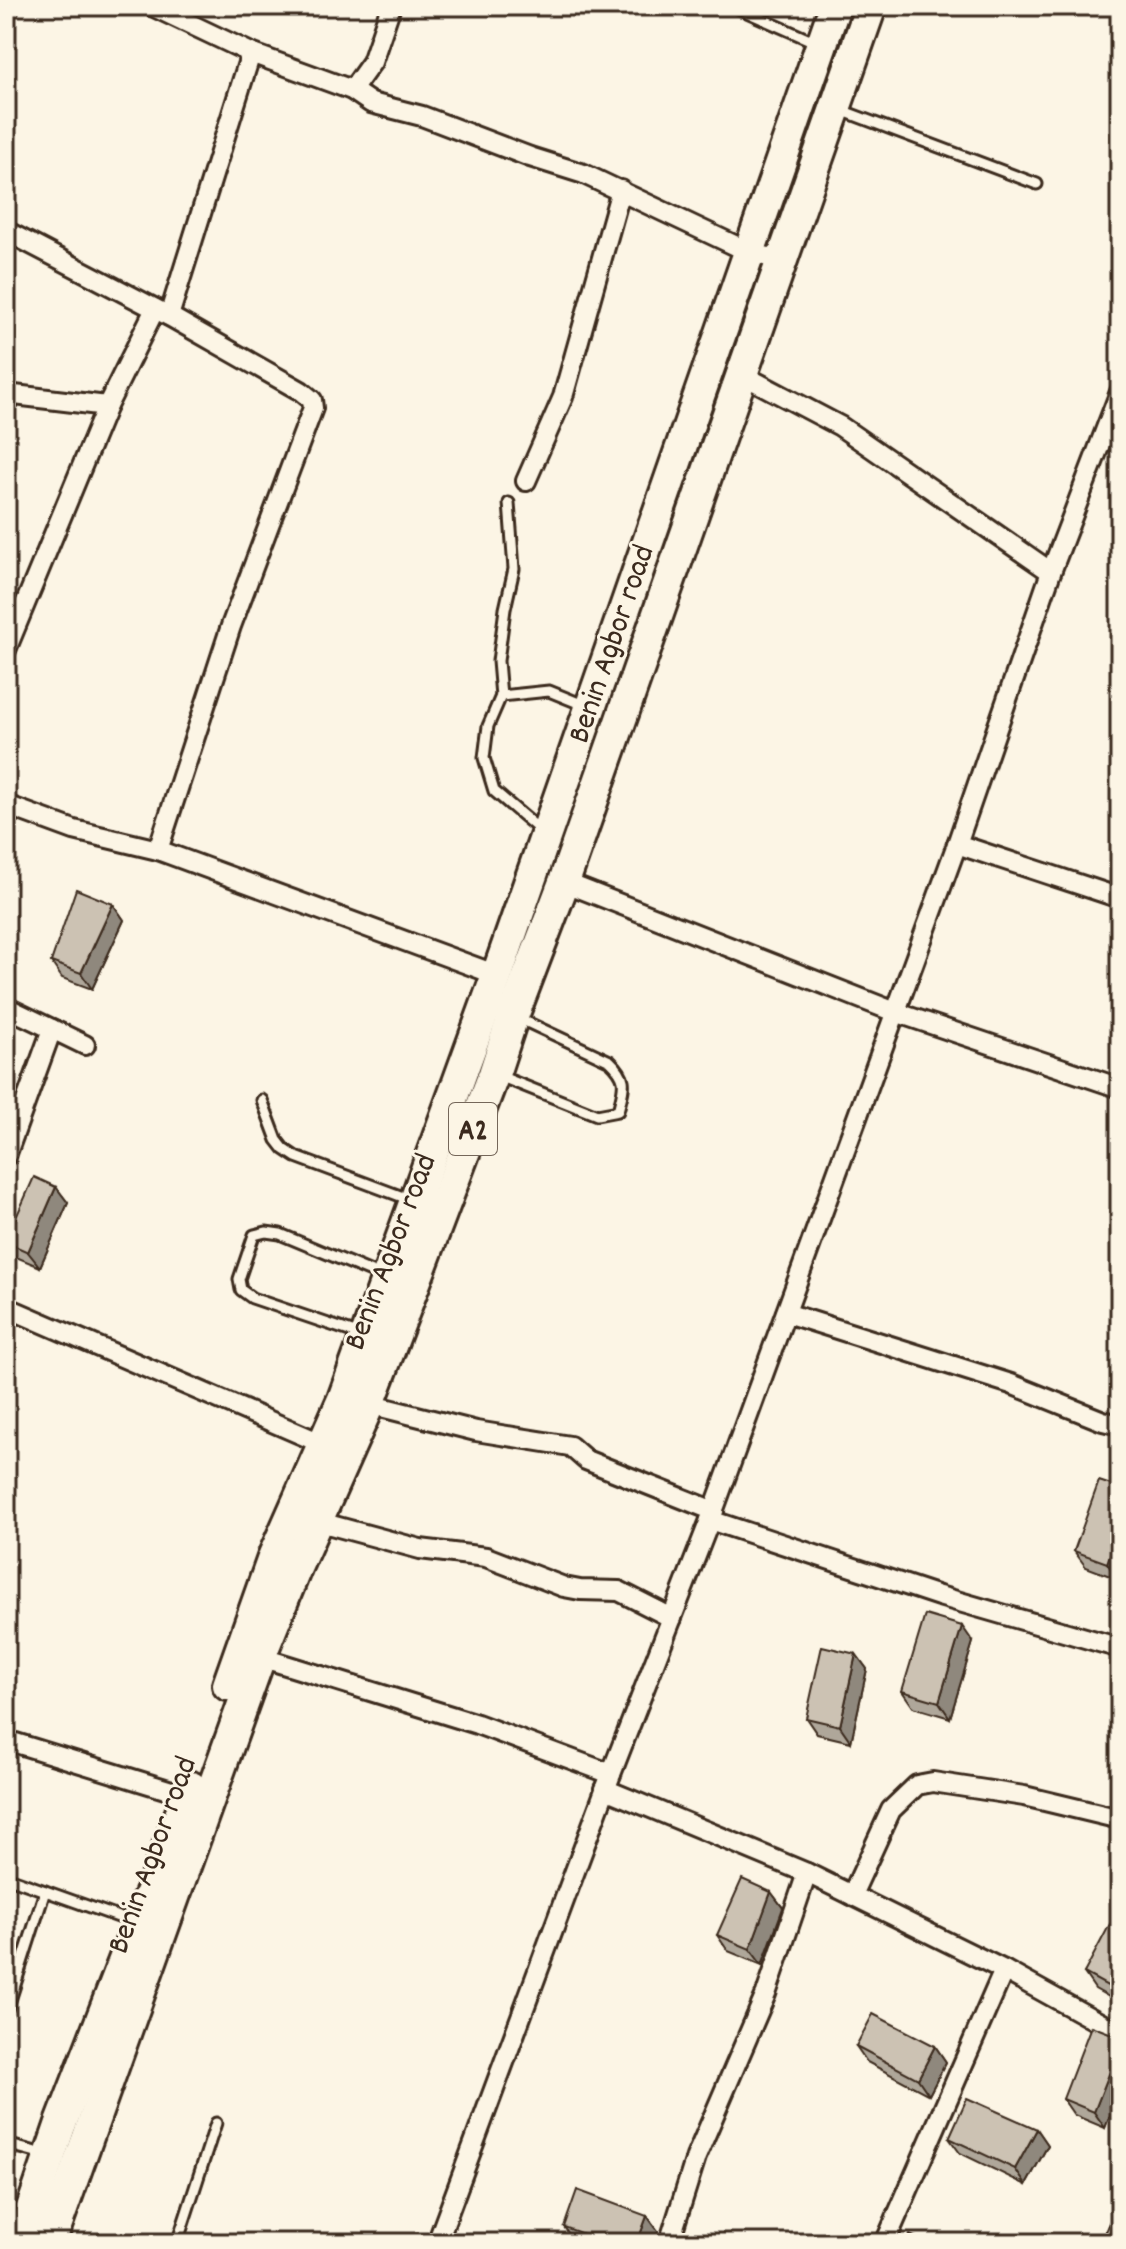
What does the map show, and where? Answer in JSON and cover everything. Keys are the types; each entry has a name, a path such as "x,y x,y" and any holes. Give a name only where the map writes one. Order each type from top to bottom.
{"highway":[{"name":"Benin Agbor road","path":"20,2243 50,2156 188,1796 274,1555 323,1444 415,1202 751,253 835,6"},
{"name":"Benin Agbor road","path":"50,2243 260,1657 369,1404 494,1074 871,6"}],"street":[{"path":"6,12 9,6"},
{"path":"152,6 177,11 251,53 352,90 371,103 435,120 530,157 584,174 751,253 782,260"},
{"path":"352,90 372,62 391,6"},
{"path":"6,650 15,604 107,406 162,312 251,53"},
{"path":"526,481 563,397 621,190"},
{"path":"6,231 162,312 312,400 313,408 231,626 158,850"},
{"path":"741,374 840,426 1051,572"},
{"path":"437,2243 608,1781 712,1515 957,844 1051,572 1120,392"},
{"path":"6,394 107,406"},
{"path":"6,805 74,830 158,850 497,975"},
{"path":"957,844 1120,898"},
{"path":"564,882 895,1012 1120,1088"},
{"path":"6,1007 85,1045"},
{"path":"6,1156 52,1029"},
{"path":"6,1307 323,1444"},
{"path":"786,1313 1011,1384 1120,1425"},
{"path":"369,1404 476,1431 570,1446 586,1460 712,1515 939,1596 1120,1648"},
{"path":"316,1521 420,1549 486,1557 564,1587 619,1591 672,1618"},
{"path":"260,1657 477,1724 608,1781 807,1873 1004,1970 1120,2034"},
{"path":"6,1740 188,1796"},
{"path":"852,1895 891,1810 917,1785 933,1782 1024,1796 1120,1819"},
{"path":"669,2243 696,2157 766,1994 807,1873"},
{"path":"885,2243 1004,1970"},
{"path":"1112,2243 1120,2225"}],"lane":[{"path":"733,6 822,45"},
{"path":"835,108 1037,184"},
{"path":"509,503 514,569 498,661 501,696 488,726 484,758 494,791 546,836"},
{"path":"501,696 549,691 591,708"},
{"path":"494,1074 597,1115 618,1111 625,1081 610,1061 513,1016"},
{"path":"262,1100 284,1149 296,1157 415,1202"},
{"path":"366,1336 252,1298 241,1290 239,1279 254,1235 266,1232 280,1234 387,1278"},
{"path":"6,1877 138,1924"},
{"path":"6,2013 45,1891"},
{"path":"177,2243 216,2123"},
{"path":"6,2144 50,2156"}],"building":[{"path":"76,889 113,904 81,973 51,962"},
{"path":"34,1177 56,1187 28,1252 6,1240"},
{"path":"1099,1481 1120,1488 1120,1527 1107,1563 1074,1551"},
{"path":"925,1615 962,1626 939,1702 902,1691"},
{"path":"822,1646 856,1654 840,1726 806,1718"},
{"path":"742,1879 771,1892 750,1949 717,1935"},
{"path":"1110,1924 1120,1929 1120,1976 1113,1989 1084,1973"},
{"path":"873,2014 935,2046 918,2079 856,2046"},
{"path":"1091,2026 1120,2037 1120,2046 1094,2112 1063,2099"},
{"path":"967,2098 1037,2129 1015,2169 949,2138"},
{"path":"577,2190 647,2216 637,2243 608,2243 564,2227"},
{"path":"910,2235 928,2243 906,2243"}]}
